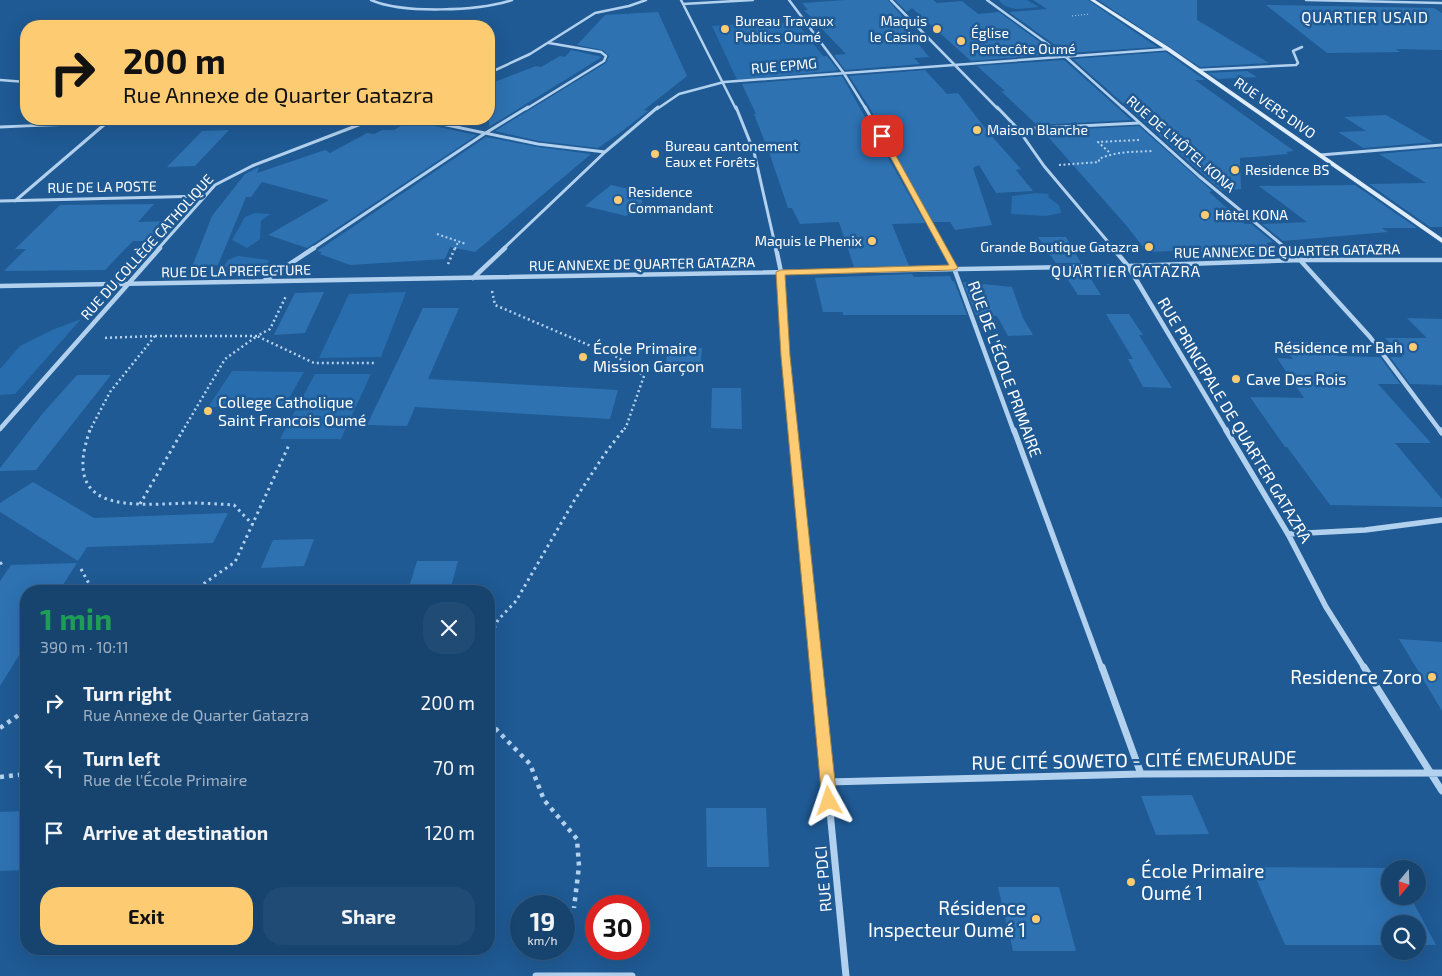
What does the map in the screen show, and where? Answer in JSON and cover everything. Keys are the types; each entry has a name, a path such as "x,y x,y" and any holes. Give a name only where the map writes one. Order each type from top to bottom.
{"main road":[{"name":"RUE VERS DIVO","path":"1092,0 1198,70 1442,241"}],"street":[{"path":"371,0 373,3 394,6 468,8 501,5 512,0"},
{"path":"495,70 517,61 549,43 596,13 629,6 646,0"},
{"name":"RUE PDCI","path":"681,0 724,82 754,152 781,272 786,366 846,976"},
{"path":"683,4 753,0"},
{"name":"RUE DE L'ÉCOLE PRIMAIRE","path":"789,0 843,72 869,113 954,268 1142,774"},
{"name":"RUE PRINCIPALE DE QUARTER GATAZRA","path":"891,0 1018,129 1044,166 1128,266 1288,534 1326,607 1442,791"},
{"name":"RUE DE L'HÔTEL KONA","path":"988,0 1067,58 1139,123 1300,260 1370,337 1442,433"},
{"path":"1306,0 1442,3"},
{"path":"263,282 484,134 606,58 601,52 549,43"},
{"path":"1198,70 1296,65 1298,63 1293,51 1302,48"},
{"name":"RUE EPMG","path":"472,278 605,152 674,95 724,82 1168,50"},
{"path":"0,80 20,82"},
{"path":"1018,129 1139,123"},
{"path":"0,127 70,125"},
{"path":"14,201 104,125"},
{"name":"RUE DU COLLÈGE CATHOLIQUE","path":"0,429 215,185 235,173 357,125"},
{"path":"444,125 538,144 605,152"},
{"path":"1320,155 1442,145"},
{"name":"RUE DE LA POSTE","path":"0,201 205,196"},
{"name":"RUE ANNEXE DE QUARTER GATAZRA","path":"472,278 1128,266 1300,260 1442,260"},
{"name":"RUE DE LA PREFECTURE","path":"0,286 472,278"},
{"path":"1288,534 1339,532 1442,520"},
{"name":"RUE CITÉ SOWETO - CITÉ EMEURAUDE","path":"828,782 1142,774 1442,773"},
{"path":"536,976 632,976"}],"path":[{"path":"1072,16 1098,14"},
{"path":"1109,152 1098,142 1145,140"},
{"path":"1044,166 1098,162 1103,156 1156,151"},
{"path":"436,234 466,244"},
{"path":"446,267 458,242"},
{"path":"491,288 496,304 619,358 644,376 626,427 604,455 574,501 516,601 498,620 495,627"},
{"path":"140,504 225,359 270,329 286,296"},
{"path":"155,336 116,386 88,429 81,470 85,485 94,493 110,500 140,504 234,505 253,525"},
{"path":"102,338 257,336 314,363 376,363"},
{"path":"202,585 235,562 289,445"},
{"path":"81,569 90,585"},
{"path":"0,728 20,714"},
{"path":"495,728 530,764 544,800 577,839 579,866 575,900"},
{"path":"0,777 20,775"}],"shaded area":[{"path":"999,0 1027,0 1039,7 1012,8 1002,4"},
{"path":"796,22 835,71 737,80 712,26 775,23"},
{"path":"1036,193 1048,194 1049,198 1059,205 1061,213 1046,216 1011,214 1012,196"},
{"path":"255,213 270,214 261,221 260,239 247,248 232,240 245,217"},
{"path":"238,256 269,260 266,267 230,268 224,266 228,260"},
{"path":"406,292 381,357 319,358 349,294"},
{"path":"81,319 15,394 0,395 0,369 20,346 52,330"},
{"path":"232,371 304,372 284,407 208,407"},
{"path":"315,374 371,374 341,439 280,439"}],"building":[{"path":"888,0 902,16 899,20 929,57 914,58 920,64 845,70 834,55 846,54 804,10 808,10 802,3"},
{"path":"895,0 933,0 937,3 962,1 978,14 999,12 1056,54 971,61 912,8 907,12"},
{"path":"1033,0 1088,0 1157,47 1066,53 1009,12 1047,9"},
{"path":"1098,0 1197,0 1197,20 1269,63 1200,67"},
{"path":"1266,5 1434,8 1442,13 1442,50 1396,49 1400,52 1327,53"},
{"path":"658,12 687,76 644,110 648,111 621,132 598,148 539,141 495,131 606,63 609,56 603,50 577,45 605,15"},
{"path":"571,50 602,57 495,123 495,82 536,66 541,67 560,56 565,57"},
{"path":"1166,52 1205,80 1195,80 1294,151 1286,152 1289,154 1240,158 1241,189 1222,191 1073,59"},
{"path":"827,56 838,70 802,73 790,60"},
{"path":"1064,60 1131,120 1037,125 1001,91 1005,91 977,66"},
{"path":"925,70 947,94 958,93 989,133 1021,169 1016,170 1033,191 996,193 979,165 973,168 992,225 955,230 950,222 933,222 868,105 849,76"},
{"path":"1247,71 1257,77 1218,79 1208,73"},
{"path":"842,76 925,223 892,224 909,266 854,267 839,222 800,224 792,208 788,208 754,114 756,114 742,84"},
{"path":"1386,115 1433,142 1363,148 1338,132 1366,131 1344,117"},
{"path":"403,125 429,125 477,135 307,248 268,235 329,200 262,182 251,197 246,197 218,265 192,267 212,216 245,174 259,167 257,173 325,150 330,153 367,133 374,134 382,130 394,130"},
{"path":"1139,126 1212,191 1209,192 1245,224 1251,224 1273,242 1266,243 1271,247 1259,247 1264,252 1147,252 1125,224 1043,131"},
{"path":"229,130 195,166 167,167 202,131"},
{"path":"486,137 538,147 591,154 475,252 450,247 445,259 350,265 320,254 322,252 317,251"},
{"path":"1442,148 1442,227 1430,227 1369,184 1426,183 1379,154"},
{"name":"Residence Commandant","path":"611,185 642,192 642,203 626,216 585,206"},
{"path":"1355,185 1417,228 1382,228 1388,232 1283,241 1262,224 1307,222 1259,186"},
{"path":"154,204 138,222 169,221 149,241 133,241 105,270 4,271 26,249 15,249 60,205"},
{"path":"1038,237 1066,237 1081,263 1056,263"},
{"path":"1062,271 1086,271 1101,295 1078,295"},
{"path":"912,274 914,277 950,276 952,281 954,281 967,315 843,315 843,312 823,312 815,278"},
{"path":"963,282 1012,287 1023,318 1033,335 1008,336 997,316 976,315"},
{"path":"324,292 305,333 274,335 295,293"},
{"path":"423,308 459,308 428,379 618,390 610,419 415,407 407,426 367,425"},
{"path":"1106,314 1129,314 1143,335 1139,335 1172,388 1143,387 1128,359 1133,359"},
{"path":"1407,318 1442,319 1442,385 1410,384 1390,357 1403,357 1385,338 1427,338"},
{"path":"1279,342 1325,342 1338,356 1380,357 1400,384 1378,384 1431,443 1395,443 1442,499 1442,507 1330,505 1287,447 1285,447 1250,397 1304,398 1277,358 1293,359"},
{"path":"668,347 702,348 700,371 665,370"},
{"path":"77,375 111,375 36,470 0,471 0,468 43,413"},
{"path":"712,388 741,388 742,429 711,428"},
{"path":"33,482 94,518 228,513 213,543 87,547 78,561 0,512 0,503"},
{"path":"314,539 304,566 261,568 273,540"},
{"path":"417,561 458,561 452,585 410,585"},
{"path":"77,563 63,585 20,585 20,654 0,686 0,581 11,565"},
{"name":"Residence Zoro","path":"1399,639 1442,642 1442,711"},
{"path":"1192,795 1209,834 1156,835 1141,796"},
{"path":"706,808 766,808 769,867 707,867"},
{"path":"20,811 20,870 0,871 0,812"},
{"path":"1251,867 1381,868 1381,905 1415,905 1420,915 1381,915 1381,945 1285,945"},
{"name":"Résidence Inspecteur Oumé 1","path":"998,887 1059,887 1076,951 1013,951"},
{"path":"1426,926 1436,945 1426,945"}],"place":[{"name":"Bureau Travaux Publics Oumé","path":"725,29"},
{"name":"Maquis le Casino","path":"937,29"},
{"name":"Église Pentecôte Oumé","path":"961,41"},
{"name":"Maison Blanche","path":"977,130"},
{"name":"Bureau cantonement Eaux et Forêts","path":"655,154"},
{"name":"Residence BS","path":"1235,170"},
{"name":"Residence Commandant","path":"618,200"},
{"name":"Hôtel KONA","path":"1205,215"},
{"name":"Maquis le Phenix","path":"872,241"},
{"name":"Grande Boutique Gatazra","path":"1149,247"},
{"name":"Résidence mr Bah","path":"1413,347"},
{"name":"École Primaire Mission Garçon","path":"583,357"},
{"name":"Cave Des Rois","path":"1236,379"},
{"name":"College Catholique Saint Francois Oumé","path":"208,411"},
{"name":"Residence Zoro","path":"1432,677"},
{"name":"École Primaire Oumé 1","path":"1131,882"},
{"name":"Résidence Inspecteur Oumé 1","path":"1036,919"}],"district":[{"name":"QUARTIER USAID","path":"1365,18"},
{"name":"QUARTIER GATAZRA","path":"1126,272"}],"route":[{"path":"829,801 786,356 781,272 954,268 882,136"}]}
